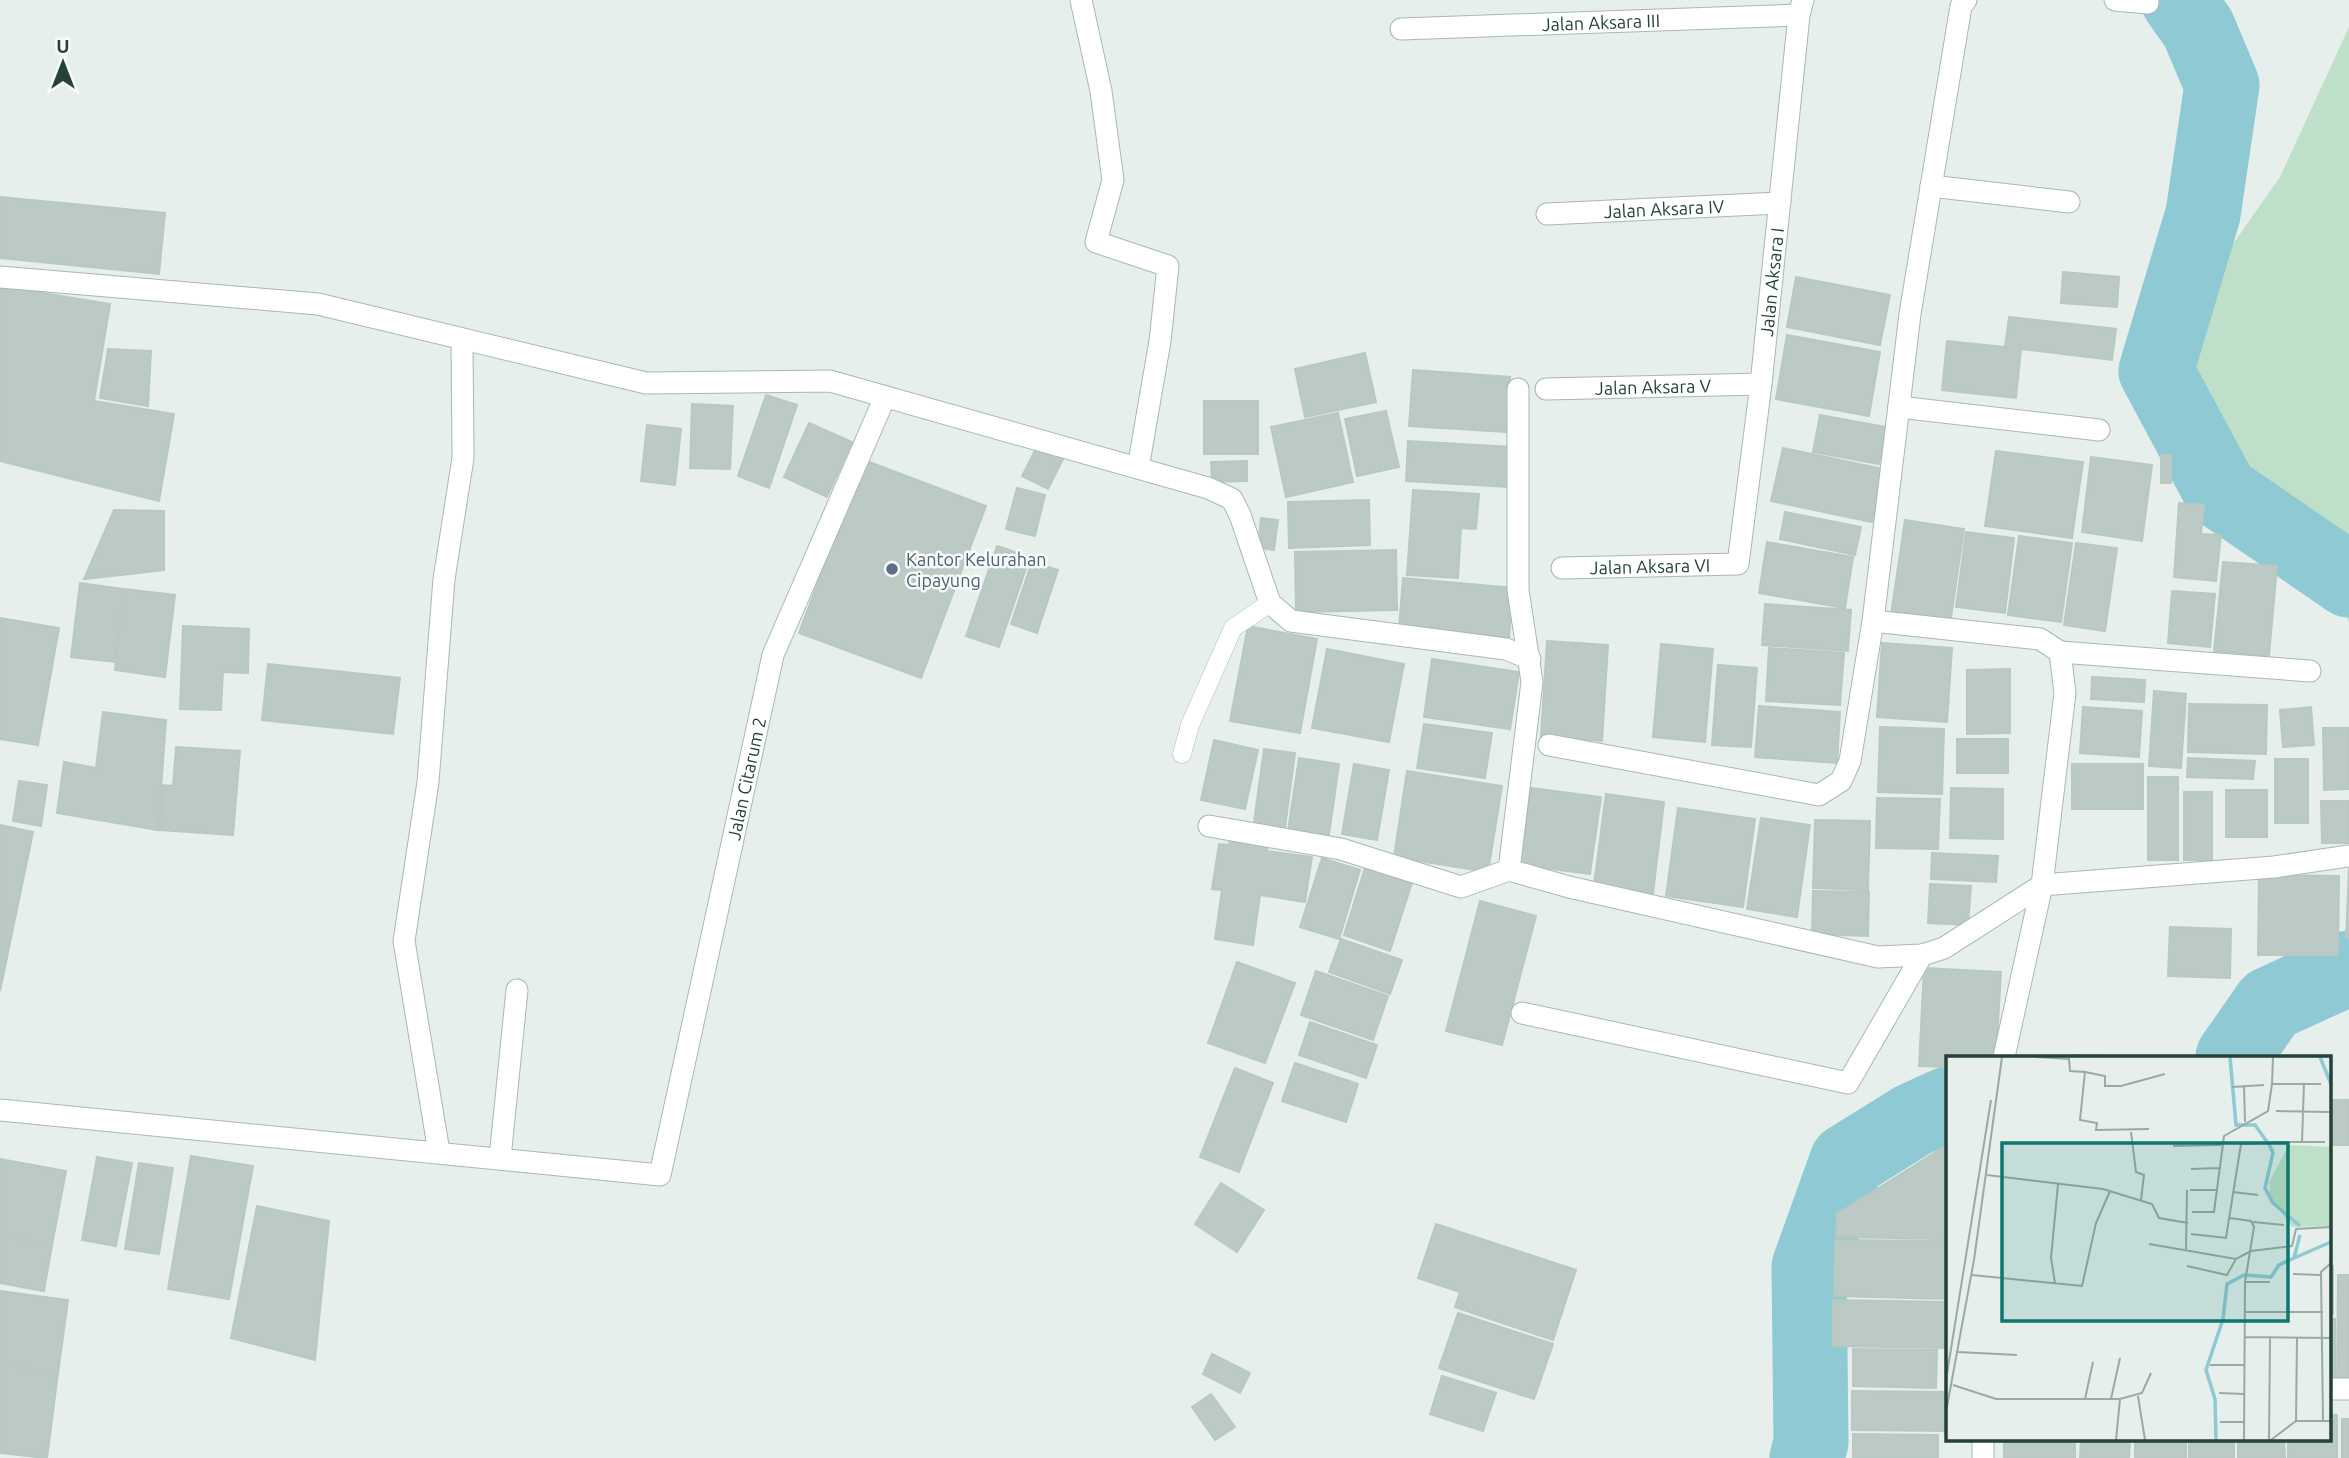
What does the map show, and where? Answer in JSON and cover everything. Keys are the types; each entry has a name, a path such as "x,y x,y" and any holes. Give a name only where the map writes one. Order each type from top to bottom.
{"street":[{"path":"1081,0 1101,91 1113,180 1096,242 1168,266 1160,341 1138,468"},
{"path":"1549,744 1819,796 1841,781 1850,761 1873,621 1899,407 1931,187 1961,6 1966,0"},
{"path":"2115,0 2148,3"},
{"name":"Jalan Aksara III","path":"1401,29 1801,8"},
{"name":"Jalan Aksara I","path":"1738,564 1761,384 1801,8"},
{"path":"1931,187 2069,202"},
{"name":"Jalan Aksara IV","path":"1547,214 1780,203"},
{"path":"0,277 318,304 462,341 646,383 830,381 1208,488 1232,499 1270,603 1291,621 1310,626 1506,649 1530,659"},
{"path":"439,1152 404,942 428,782 444,579 463,458 462,341"},
{"name":"Jalan Aksara V","path":"1546,389 1761,384"},
{"path":"1508,870 1532,682 1518,590 1518,389"},
{"name":"Jalan Citarum 2","path":"500,1158 660,1175 774,655 885,397"},
{"path":"1899,407 2099,430"},
{"name":"Jalan Aksara VI","path":"1562,568 1738,564"},
{"path":"1873,621 2040,639 2060,652 2310,671"},
{"path":"2004,1056 2042,885 2065,693 2060,652"},
{"path":"1209,826 1341,849 1461,887 1508,870 1857,954 1922,956 1944,948 2042,885 2274,867 2349,856"},
{"path":"1522,1013 1848,1083 1922,956"},
{"path":"0,1110 500,1158 517,990"},
{"path":"1983,1440 1983,1458"}],"lane":[{"path":"1182,754 1190,725 1233,628 1270,603"}],"green space":[{"path":"2349,27 2349,622 2338,596 2259,503 2201,455 2184,401 2195,321 2233,244 2280,177"}],"building":[{"path":"0,197 165,213 159,274 0,258"},
{"path":"2063,272 2119,277 2117,307 2061,303"},
{"path":"1796,277 1890,295 1880,345 1787,327"},
{"path":"1,286 110,304 94,401 174,414 159,501 0,461"},
{"path":"2009,317 2116,329 2112,360 2021,349 2016,398 1942,390 1947,341 2005,347"},
{"path":"1787,335 1880,352 1869,416 1776,399"},
{"path":"108,349 151,351 148,406 100,398"},
{"path":"1365,353 1376,402 1305,417 1295,369"},
{"path":"1413,370 1510,377 1506,432 1409,426"},
{"path":"766,395 797,405 769,488 738,476"},
{"path":"1204,401 1258,401 1258,454 1204,454"},
{"path":"692,404 733,406 730,469 690,468"},
{"path":"1386,411 1399,467 1357,476 1345,419"},
{"path":"1338,413 1353,482 1286,497 1271,427"},
{"path":"1820,415 1886,427 1879,464 1813,452"},
{"path":"809,423 852,442 827,497 784,477"},
{"path":"647,425 681,429 675,485 641,481"},
{"path":"1408,441 1511,447 1508,487 1406,481"},
{"path":"1039,443 1065,455 1048,489 1022,476"},
{"path":"1783,448 1883,469 1872,522 1771,501"},
{"path":"1996,451 2083,462 2072,538 1985,526"},
{"path":"2161,455 2171,455 2171,483 2161,483"},
{"path":"2091,457 2152,465 2142,541 2082,532"},
{"name":"Kantor Kelurahan Cipayung","path":"864,460 986,506 921,678 799,633"},
{"path":"1247,461 1247,481 1212,482 1211,462"},
{"path":"1017,488 1045,495 1035,536 1006,529"},
{"path":"1413,490 1479,494 1476,529 1461,528 1458,578 1407,575"},
{"path":"1369,500 1370,545 1289,548 1288,502"},
{"path":"2179,503 2204,505 2201,534 2221,535 2216,581 2174,577"},
{"path":"114,510 164,511 164,570 84,579"},
{"path":"1785,512 1861,527 1855,555 1780,539"},
{"path":"1261,518 1278,520 1274,550 1258,548"},
{"path":"1905,520 1964,529 1950,624 1891,615"},
{"path":"1966,532 2014,538 2005,613 1956,607"},
{"path":"2019,536 2072,543 2061,622 2008,615"},
{"path":"1767,542 1853,557 1845,608 1759,593"},
{"path":"2076,543 2117,548 2105,631 2064,625"},
{"path":"997,546 1030,557 999,647 966,636"},
{"path":"1396,550 1397,610 1296,612 1295,552"},
{"path":"1032,562 1058,570 1037,633 1011,624"},
{"path":"2223,562 2277,566 2269,656 2214,651"},
{"path":"1403,578 1513,588 1509,638 1399,628"},
{"path":"80,583 124,589 115,662 71,657"},
{"path":"124,589 175,595 165,677 115,670"},
{"path":"2172,591 2215,594 2210,647 2168,643"},
{"path":"1765,604 1851,610 1848,651 1762,645"},
{"path":"0,618 59,628 38,745 0,739"},
{"path":"183,626 249,629 248,673 223,672 221,710 180,709"},
{"path":"1248,626 1317,639 1300,733 1230,721"},
{"path":"1547,641 1608,645 1602,741 1541,737"},
{"path":"1882,643 1952,648 1947,722 1877,717"},
{"path":"1661,644 1713,649 1705,742 1653,737"},
{"path":"1769,648 1844,653 1840,705 1766,701"},
{"path":"1327,649 1404,664 1389,742 1312,728"},
{"path":"1432,659 1519,672 1510,729 1424,717"},
{"path":"268,664 400,678 393,734 262,720"},
{"path":"1718,665 1757,668 1751,747 1712,745"},
{"path":"2010,669 2010,733 1967,734 1967,670"},
{"path":"2092,677 2145,680 2144,702 2091,699"},
{"path":"2154,691 2186,694 2181,768 2149,766"},
{"path":"2189,704 2267,705 2266,754 2188,752"},
{"path":"1759,706 1840,712 1837,763 1755,757"},
{"path":"2083,707 2142,711 2139,757 2080,753"},
{"path":"2311,707 2314,745 2283,747 2280,710"},
{"path":"103,712 166,720 158,830 57,813 64,762 96,768"},
{"path":"1424,724 1492,733 1485,778 1417,768"},
{"path":"1880,727 1944,729 1942,794 1878,792"},
{"path":"2323,728 2349,728 2349,789 2324,790"},
{"path":"1957,739 2008,739 2008,773 1957,773"},
{"path":"1214,740 1258,750 1245,809 1201,800"},
{"path":"176,747 240,751 233,835 160,830 163,785 173,786"},
{"path":"1264,749 1295,753 1284,835 1253,830"},
{"path":"1299,758 1339,764 1328,842 1287,837"},
{"path":"2188,758 2255,761 2253,779 2187,777"},
{"path":"2275,759 2308,759 2308,823 2275,823"},
{"path":"1354,764 1389,770 1377,840 1342,834"},
{"path":"2072,764 2143,764 2143,809 2072,809"},
{"path":"1407,771 1502,786 1488,872 1394,857"},
{"path":"2148,777 2178,777 2178,860 2148,860"},
{"path":"19,781 47,785 41,826 13,821"},
{"path":"1531,788 1601,797 1590,874 1520,865"},
{"path":"1951,788 2003,789 2003,839 1950,838"},
{"path":"2226,790 2267,790 2267,837 2226,837"},
{"path":"2184,792 2212,792 2212,860 2184,860"},
{"path":"1606,794 1664,802 1653,893 1594,885"},
{"path":"1877,798 1940,799 1938,849 1876,848"},
{"path":"2321,801 2349,801 2349,843 2322,843"},
{"path":"1678,808 1755,819 1743,907 1666,896"},
{"path":"1761,818 1810,825 1797,917 1747,909"},
{"path":"1815,820 1870,821 1868,890 1813,888"},
{"path":"0,825 33,832 0,991"},
{"path":"1230,839 1267,845 1267,851 1312,857 1305,902 1260,895 1253,945 1215,939 1222,890 1212,889 1219,844 1229,845"},
{"path":"1932,853 1998,856 1996,882 1931,879"},
{"path":"1322,858 1360,870 1339,939 1300,927"},
{"path":"1365,868 1412,883 1390,951 1344,935"},
{"path":"2349,868 2349,938 2346,938"},
{"path":"2259,875 2339,876 2338,955 2258,955"},
{"path":"1930,884 1971,886 1968,925 1928,923"},
{"path":"1813,891 1869,892 1868,936 1812,934"},
{"path":"1480,901 1536,916 1502,1045 1446,1031"},
{"path":"2170,927 2231,929 2230,978 2168,976"},
{"path":"1341,939 1402,960 1390,994 1329,972"},
{"path":"1237,962 1295,983 1265,1063 1208,1043"},
{"path":"1924,968 2001,972 1996,1056 1946,1056 1946,1067 1919,1066"},
{"path":"1316,971 1388,996 1373,1040 1301,1015"},
{"path":"1310,1022 1377,1045 1366,1078 1299,1055"},
{"path":"1295,1063 1358,1084 1346,1122 1282,1101"},
{"path":"1235,1068 1273,1083 1239,1172 1200,1157"},
{"path":"2332,1100 2349,1100 2349,1145 2332,1145"},
{"path":"1946,1146 1946,1239 1836,1237 1837,1214"},
{"path":"191,1156 253,1166 229,1299 168,1289"},
{"path":"97,1157 132,1163 116,1246 82,1240"},
{"path":"0,1159 66,1171 52,1245 0,1236"},
{"path":"139,1163 173,1168 159,1254 125,1249"},
{"path":"1221,1183 1264,1210 1237,1252 1195,1224"},
{"path":"257,1206 329,1221 315,1360 231,1338"},
{"path":"1436,1224 1576,1270 1553,1340 1455,1307 1460,1292 1418,1278"},
{"path":"0,1236 52,1245 44,1291 0,1283"},
{"path":"1835,1240 1946,1241 1946,1299 1834,1296"},
{"path":"2332,1266 2333,1266 2332,1314"},
{"path":"2338,1275 2349,1275 2349,1387 2337,1387"},
{"path":"0,1291 68,1300 58,1373 0,1365"},
{"path":"1833,1300 1946,1302 1946,1348 1833,1346"},
{"path":"1458,1313 1553,1344 1534,1399 1439,1368"},
{"path":"2332,1319 2335,1319 2335,1385 2332,1385"},
{"path":"1853,1349 1937,1350 1936,1388 1853,1386"},
{"path":"1212,1354 1250,1373 1240,1393 1203,1374"},
{"path":"0,1365 58,1373 47,1458 0,1453"},
{"path":"1442,1376 1496,1393 1483,1431 1430,1414"},
{"path":"1852,1391 1946,1392 1946,1431 1852,1430"},
{"path":"1211,1394 1235,1427 1215,1440 1192,1407"},
{"path":"2332,1415 2337,1415 2337,1458 2288,1458 2288,1440 2332,1440"},
{"path":"2342,1419 2349,1419 2349,1458 2342,1458"},
{"path":"1853,1434 1938,1435 1938,1458 1853,1458"},
{"path":"2004,1440 2075,1440 2075,1458 2004,1458"},
{"path":"2081,1440 2130,1440 2129,1458 2080,1458"},
{"path":"2135,1440 2186,1440 2186,1458 2135,1458"},
{"path":"2189,1440 2234,1440 2234,1458 2189,1458"},
{"path":"2238,1440 2284,1440 2285,1458 2238,1458"}],"waterway":[{"path":"2178,0 2198,28 2222,85 2203,214 2156,371 2221,492 2349,580"},
{"path":"2234,1056 2270,1004 2349,968"},
{"path":"1807,1458 1811,1442 1809,1267 1847,1161 1913,1120 1946,1105"}],"place":[{"name":"Kantor Kelurahan Cipayung","path":"892,569"}]}
